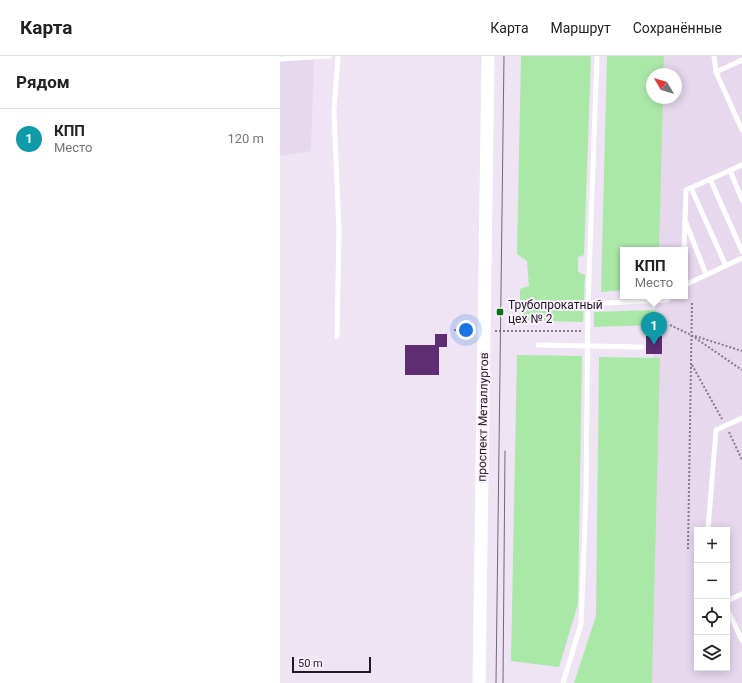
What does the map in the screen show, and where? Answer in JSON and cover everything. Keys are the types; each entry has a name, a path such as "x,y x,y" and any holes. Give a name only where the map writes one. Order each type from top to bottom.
{"street":[{"name":"проспект Металлургов","path":"479,683 488,56"}],"lane":[{"path":"280,59 329,56"},
{"path":"337,337 339,231 334,111 338,56"},
{"path":"563,683 581,624 586,497 588,304 597,56"},
{"path":"714,56 716,72 742,130"},
{"path":"716,72 742,60"},
{"path":"684,247 686,190 742,165"},
{"path":"730,170 742,200"},
{"path":"710,180 742,251"},
{"path":"691,188 726,266"},
{"path":"685,221 706,274"},
{"path":"688,283 742,258"},
{"path":"588,304 668,299"},
{"path":"538,345 642,347"},
{"path":"708,527 716,430 742,418"},
{"path":"730,600 742,594"},
{"path":"730,615 742,640"}],"path":[{"path":"688,549 692,302"},
{"path":"670,325 692,335 742,351"},
{"path":"454,330 468,330"},
{"path":"492,330 588,331"},
{"path":"692,335 742,370"},
{"path":"691,364 726,425 742,460"}],"shaded area":[{"path":"280,56 314,56 311,151 280,156"},
{"path":"662,56 742,56 742,683 644,683 655,299 688,299 688,247 656,247 660,104 682,104 682,68 661,68"}],"green space":[{"path":"521,56 591,56 584,255 578,257 578,272 585,275 583,322 520,320 520,289 529,286 527,261 517,254"},
{"path":"607,56 664,56 663,68 646,68 646,104 663,104 659,247 620,247 620,290 601,292"},
{"path":"656,310 657,325 594,327 594,312"},
{"path":"517,355 582,356 578,604 559,667 511,661"},
{"path":"599,357 660,358 652,683 574,683 596,616"}],"building":[{"path":"435,334 447,334 447,347 439,347 439,375 405,375 405,345 435,345"},
{"path":"646,336 662,336 662,354 646,354"}],"tram line":[{"path":"496,683 504,56"},
{"path":"503,683 505,451"}],"place":[{"name":"Трубопрокатный цех № 2","path":"500,312"},
{"name":"КПП","path":"654,345"}]}
